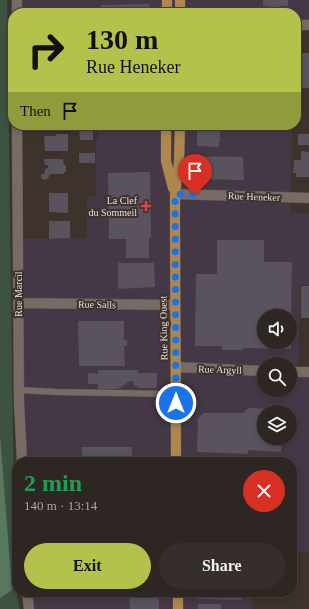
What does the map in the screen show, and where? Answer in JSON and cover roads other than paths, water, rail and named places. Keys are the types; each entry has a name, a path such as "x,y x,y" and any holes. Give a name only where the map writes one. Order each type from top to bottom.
{"main road":[{"name":"Rue King Ouest","path":"166,130 166,161 175,194"},
{"name":"Rue King Ouest","path":"176,457 175,194 179,162 180,130"},
{"path":"178,597 178,609"}],"street":[{"name":"Rue Marcil","path":"17,130 19,390 22,457"},
{"name":"Rue Heneker","path":"175,194 309,198"},
{"name":"Rue Salls","path":"18,303 175,305"},
{"name":"Rue Argyll","path":"176,367 257,370"},
{"path":"297,372 309,372"},
{"path":"28,597 29,609"}],"lane":[{"path":"19,390 176,394"}],"place":[{"name":"La Clef du Sommeil","path":"146,206"}]}
